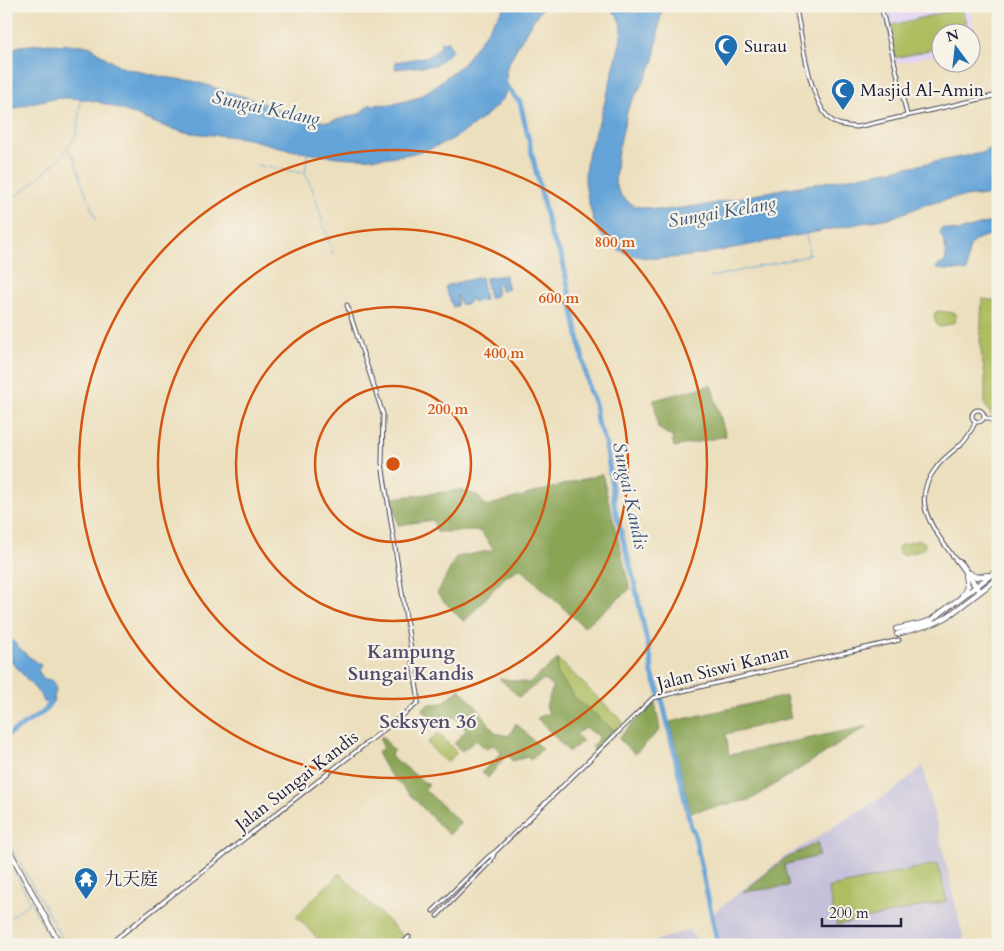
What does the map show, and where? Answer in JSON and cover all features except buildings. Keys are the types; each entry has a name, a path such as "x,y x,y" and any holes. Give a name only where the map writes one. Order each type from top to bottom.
{"main road":[{"path":"958,600 967,587 967,574 984,577 996,572"},
{"path":"996,572 945,610 923,623 897,632 935,623 998,578"},
{"path":"6,844 60,945"}],"street":[{"path":"798,6 797,14 815,97 825,115 835,122 857,127 998,95"},
{"path":"882,6 907,115"},
{"name":"Jalan Sungai Kandis","path":"108,945 418,703 382,463 384,417 347,305"},
{"path":"976,421 972,416 976,410 982,411 984,417"},
{"path":"976,421 981,421 984,417"},
{"path":"984,417 998,422"},
{"path":"976,421 965,439 933,470 925,494 924,504 929,522 980,592"},
{"name":"Jalan Siswi Kanan","path":"432,911 488,857 494,854 653,698 899,640"},
{"name":"Jalan Siswi Kanan","path":"438,916 491,861 494,854"},
{"path":"439,904 438,910 444,909"},
{"path":"402,944 409,937"},
{"path":"402,944 408,942 409,945 413,941"}],"shaded area":[{"path":"881,6 969,6 972,22 932,22 932,55 895,64"},
{"path":"923,766 965,945 719,945 712,914 783,858 895,789"},
{"path":"688,930 702,945 654,945 658,940"}],"green space":[{"path":"962,8 966,22 932,22 932,49 896,58 888,26"},
{"path":"982,299 998,301 998,418 992,416 985,405 985,376 980,345"},
{"path":"937,311 954,313 956,316 955,322 941,327 937,326 934,317"},
{"path":"711,385 726,436 674,447 672,437 658,428 654,400"},
{"path":"602,474 630,589 584,627 520,568 504,578 464,622 437,594 456,557 494,550 480,531 437,532 433,520 398,525 392,498 461,490 477,495 486,506"},
{"path":"919,540 924,542 925,546 922,550 903,555 899,553 898,548 900,545"},
{"path":"558,659 623,722 615,731 578,701 557,675"},
{"path":"558,659 557,675 578,701 615,731 594,751 593,747 599,736 585,728 576,734 583,741 569,752 537,718 549,713 546,706 553,687 544,679 519,697 499,678 529,683"},
{"path":"460,689 481,712 495,733 509,736 516,723 542,749 531,760 527,757 512,761 507,754 488,778 482,772 502,752 493,745 486,749 476,740 462,751 454,744 466,730 454,716 440,729 422,709 429,704 444,703"},
{"path":"786,696 791,718 726,734 729,755 868,726 750,800 690,812 670,722"},
{"path":"655,702 660,730 635,754 618,738"},
{"path":"438,733 457,753 446,763 427,743"},
{"path":"382,736 394,751 391,753 392,758 429,785 424,789 461,823 449,835 388,772 377,753 383,748 380,739"},
{"path":"818,842 819,856 784,865 789,886 743,892 783,860"},
{"path":"935,864 938,865 947,901 837,925 828,888"},
{"path":"339,873 405,938 397,945 324,945 296,916"}],"water":[{"name":"Sungai Kelang","path":"505,6 544,6 518,45 506,70 507,87 504,97 479,121 460,135 440,145 419,152 374,158 352,158 306,153 248,139 176,130 111,106 77,98 41,101 6,112 6,51 20,46 40,44 83,45 91,47 124,68 163,77 193,81 255,100 277,110 310,115 321,121 328,122 359,114 369,105 394,104 417,98 431,89 463,64"},
{"name":"Sungai Kelang","path":"609,6 662,6 654,60 628,108 617,156 615,184 622,197 634,206 663,210 706,205 782,189 982,153 993,146 998,147 998,194 953,198 925,205 893,217 698,255 650,258 634,256 620,251 608,243 599,231 592,215 585,179 588,155 599,122 621,37 620,22"},
{"path":"448,41 452,51 436,65 395,69 396,62 430,56 441,47 441,42"},
{"path":"998,220 998,234 981,238 972,244 968,254 967,271 937,269 936,267 945,262 946,258 945,247 940,233 941,228 958,231"},
{"path":"505,275 509,289 501,291 500,285 497,285 497,295 489,298 485,278"},
{"path":"481,277 485,300 473,302 472,299 469,300 469,303 461,305 457,295 457,306 453,307 445,288 447,285 452,284 455,286 455,283"},
{"path":"6,634 28,656 41,665 38,670 43,678 53,681 56,690 53,702 44,702 42,697 6,655"}],"waterway":[{"name":"Sungai Kandis","path":"502,87 507,87 520,102 551,236 562,257 589,390 595,404 597,422 607,451 615,509 634,581 651,660 652,674 663,703 691,827 694,832 718,945"},
{"path":"80,98 80,109"},
{"path":"12,200 13,197 50,168 74,140 79,125 79,112"},
{"path":"68,149 75,160 96,219"},
{"path":"308,152 305,173 312,188 333,254"},
{"path":"256,165 304,173"},
{"path":"805,233 808,244"},
{"path":"711,277 803,257 809,254 808,247"},
{"path":"6,736 45,711 50,703 48,697"},
{"path":"6,838 66,945"},
{"path":"6,854 54,945"},
{"path":"6,921 31,901"}],"place":[{"name":"Surau","path":"726,67"},
{"name":"Masjid Al-Amin","path":"843,111"},
{"name":"九天庭","path":"86,900"}],"district":[{"name":"Kampung Sungai Kandis","path":"411,663"},
{"name":"Seksyen 36","path":"428,721"}]}
